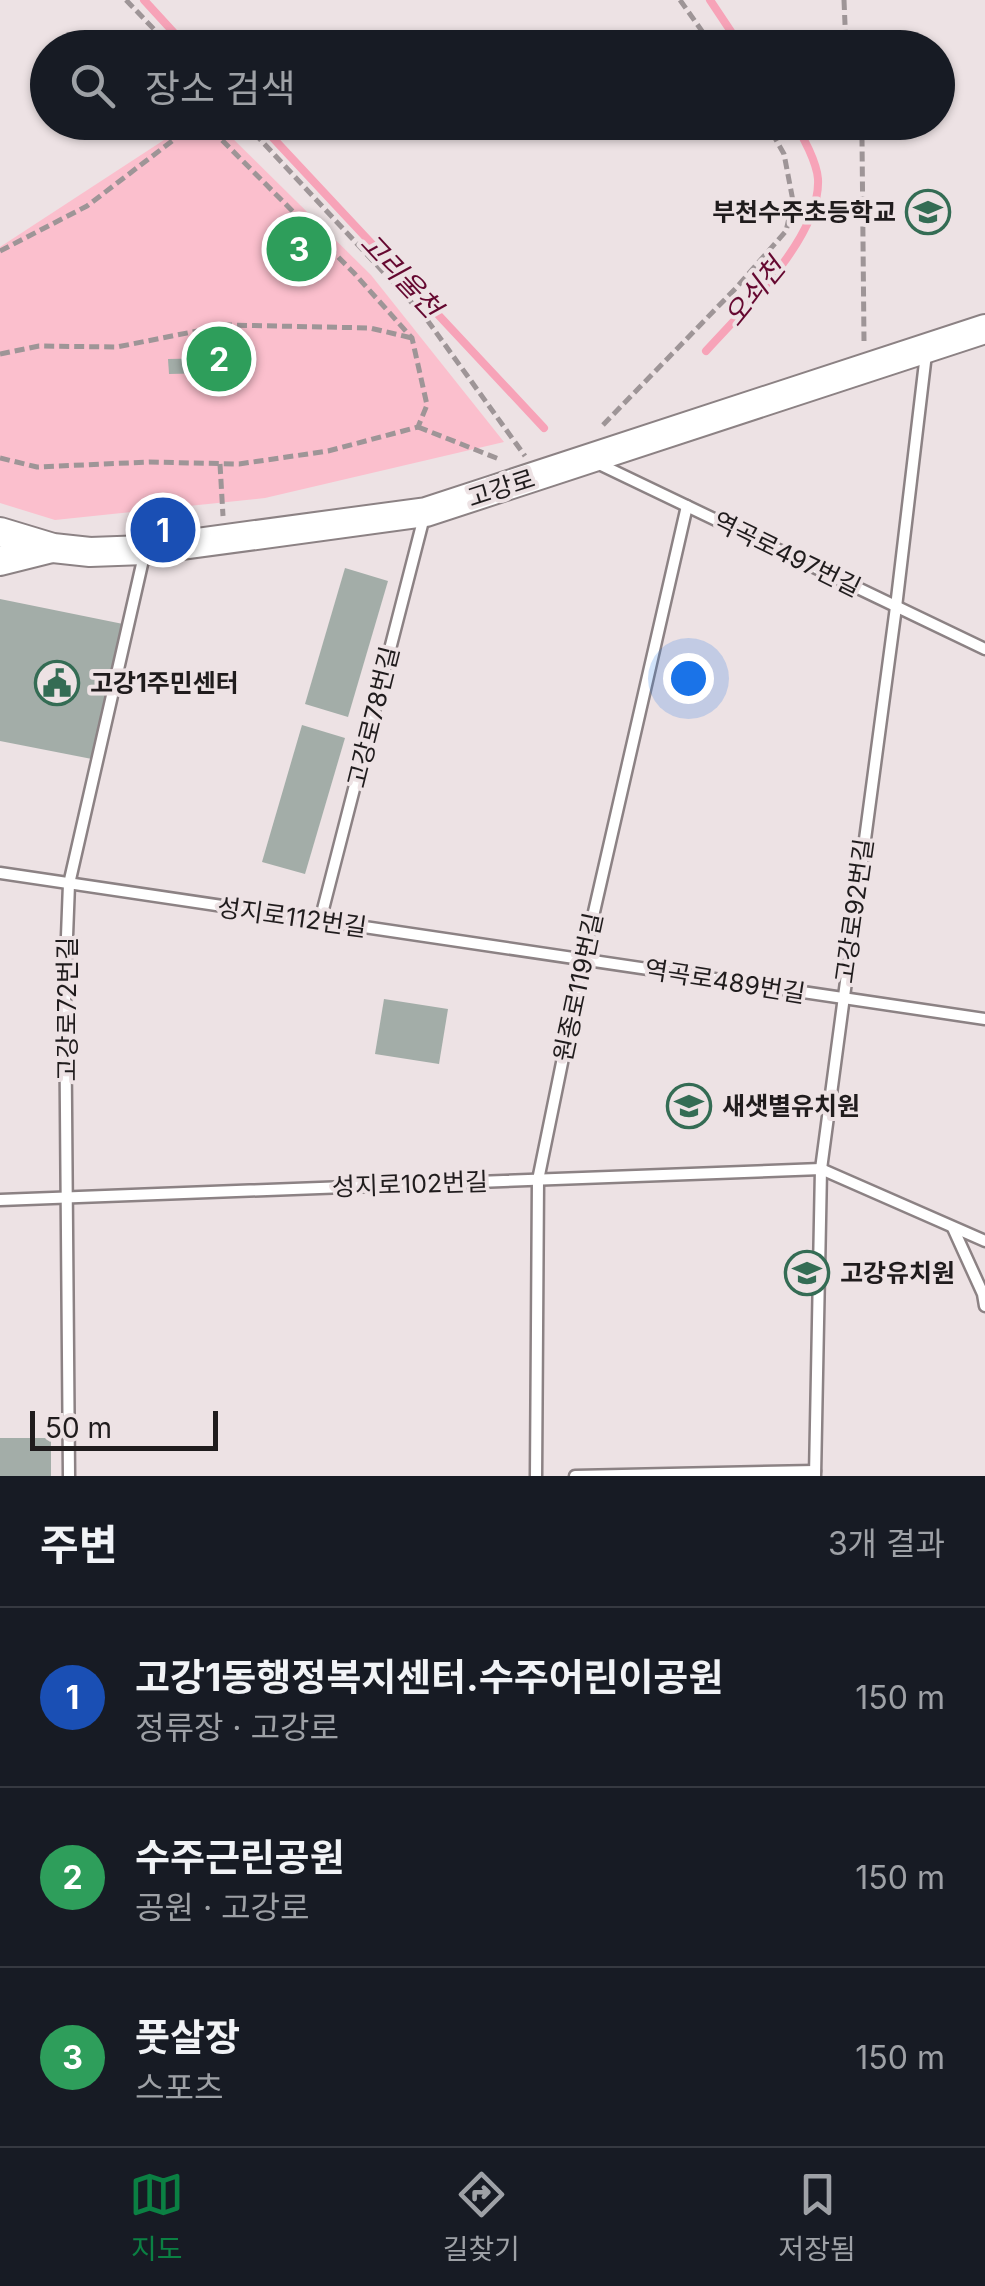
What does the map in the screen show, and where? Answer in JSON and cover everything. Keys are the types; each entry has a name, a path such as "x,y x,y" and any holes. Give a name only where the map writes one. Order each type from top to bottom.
{"street":[{"name":"고강로","path":"0,532 52,548 90,552 145,550 426,512 985,329"},
{"path":"0,560 52,548"}],"lane":[{"name":"고강로92번길","path":"815,1474 821,1169 896,607 926,348"},
{"name":"역곡로497번길","path":"590,459 985,648"},
{"name":"원종로119번길","path":"536,1476 538,1180 583,960 686,506"},
{"name":"고강로78번길","path":"320,922 426,512"},
{"name":"고강로72번길","path":"69,1476 65,988 69,884 145,550"},
{"name":"성지로112번길","path":"0,874 583,960"},
{"name":"역곡로489번길","path":"583,960 985,1020"},
{"name":"성지로102번길","path":"0,1200 821,1169"},
{"path":"821,1169 985,1241"},
{"path":"953,1227 985,1306"},
{"path":"575,1476 815,1474"}],"path":[{"path":"126,0 155,30"},
{"path":"680,0 701,30"},
{"path":"844,0 845,30"},
{"path":"0,251 87,206 176,140"},
{"path":"218,140 354,273 412,338 427,405 418,427"},
{"path":"261,140 425,318 538,476"},
{"path":"602,426 736,288 786,230 793,202 784,154 776,140"},
{"path":"862,140 865,368"},
{"path":"0,354 39,346 118,348 227,325 370,328 412,338"},
{"path":"0,458 37,467 149,462 239,464 328,451 418,427 538,476"},
{"path":"220,464 224,539"}],"shaded area":[{"path":"164,140 234,140 371,275 504,442 265,498 55,520 0,503 0,247"}],"building":[{"path":"213,358 214,373 169,374 168,359"},
{"path":"345,568 388,581 348,717 305,704"},
{"name":"고강1주민센터","path":"0,599 128,625 97,760 0,741"},
{"path":"302,725 345,738 305,874 262,862"},
{"path":"384,999 448,1009 439,1064 375,1054"},
{"path":"0,1438 51,1438 51,1476 0,1476"}],"waterway":[{"name":"고리울천","path":"144,0 172,30"},
{"name":"오쇠천","path":"710,0 730,30"},
{"name":"고리울천","path":"275,140 544,428"},
{"name":"오쇠천","path":"706,351 777,271 807,225 816,201 818,179 804,140"}],"place":[{"name":"부천수주초등학교","path":"928,212"},
{"name":"풋살장","path":"299,249"},
{"name":"수주근린공원","path":"219,359"},
{"name":"고강1동행정복지센터.수주어린이공원","path":"163,530"},
{"name":"고강1주민센터","path":"57,683"},
{"name":"새샛별유치원","path":"689,1106"},
{"name":"고강유치원","path":"807,1273"}]}
